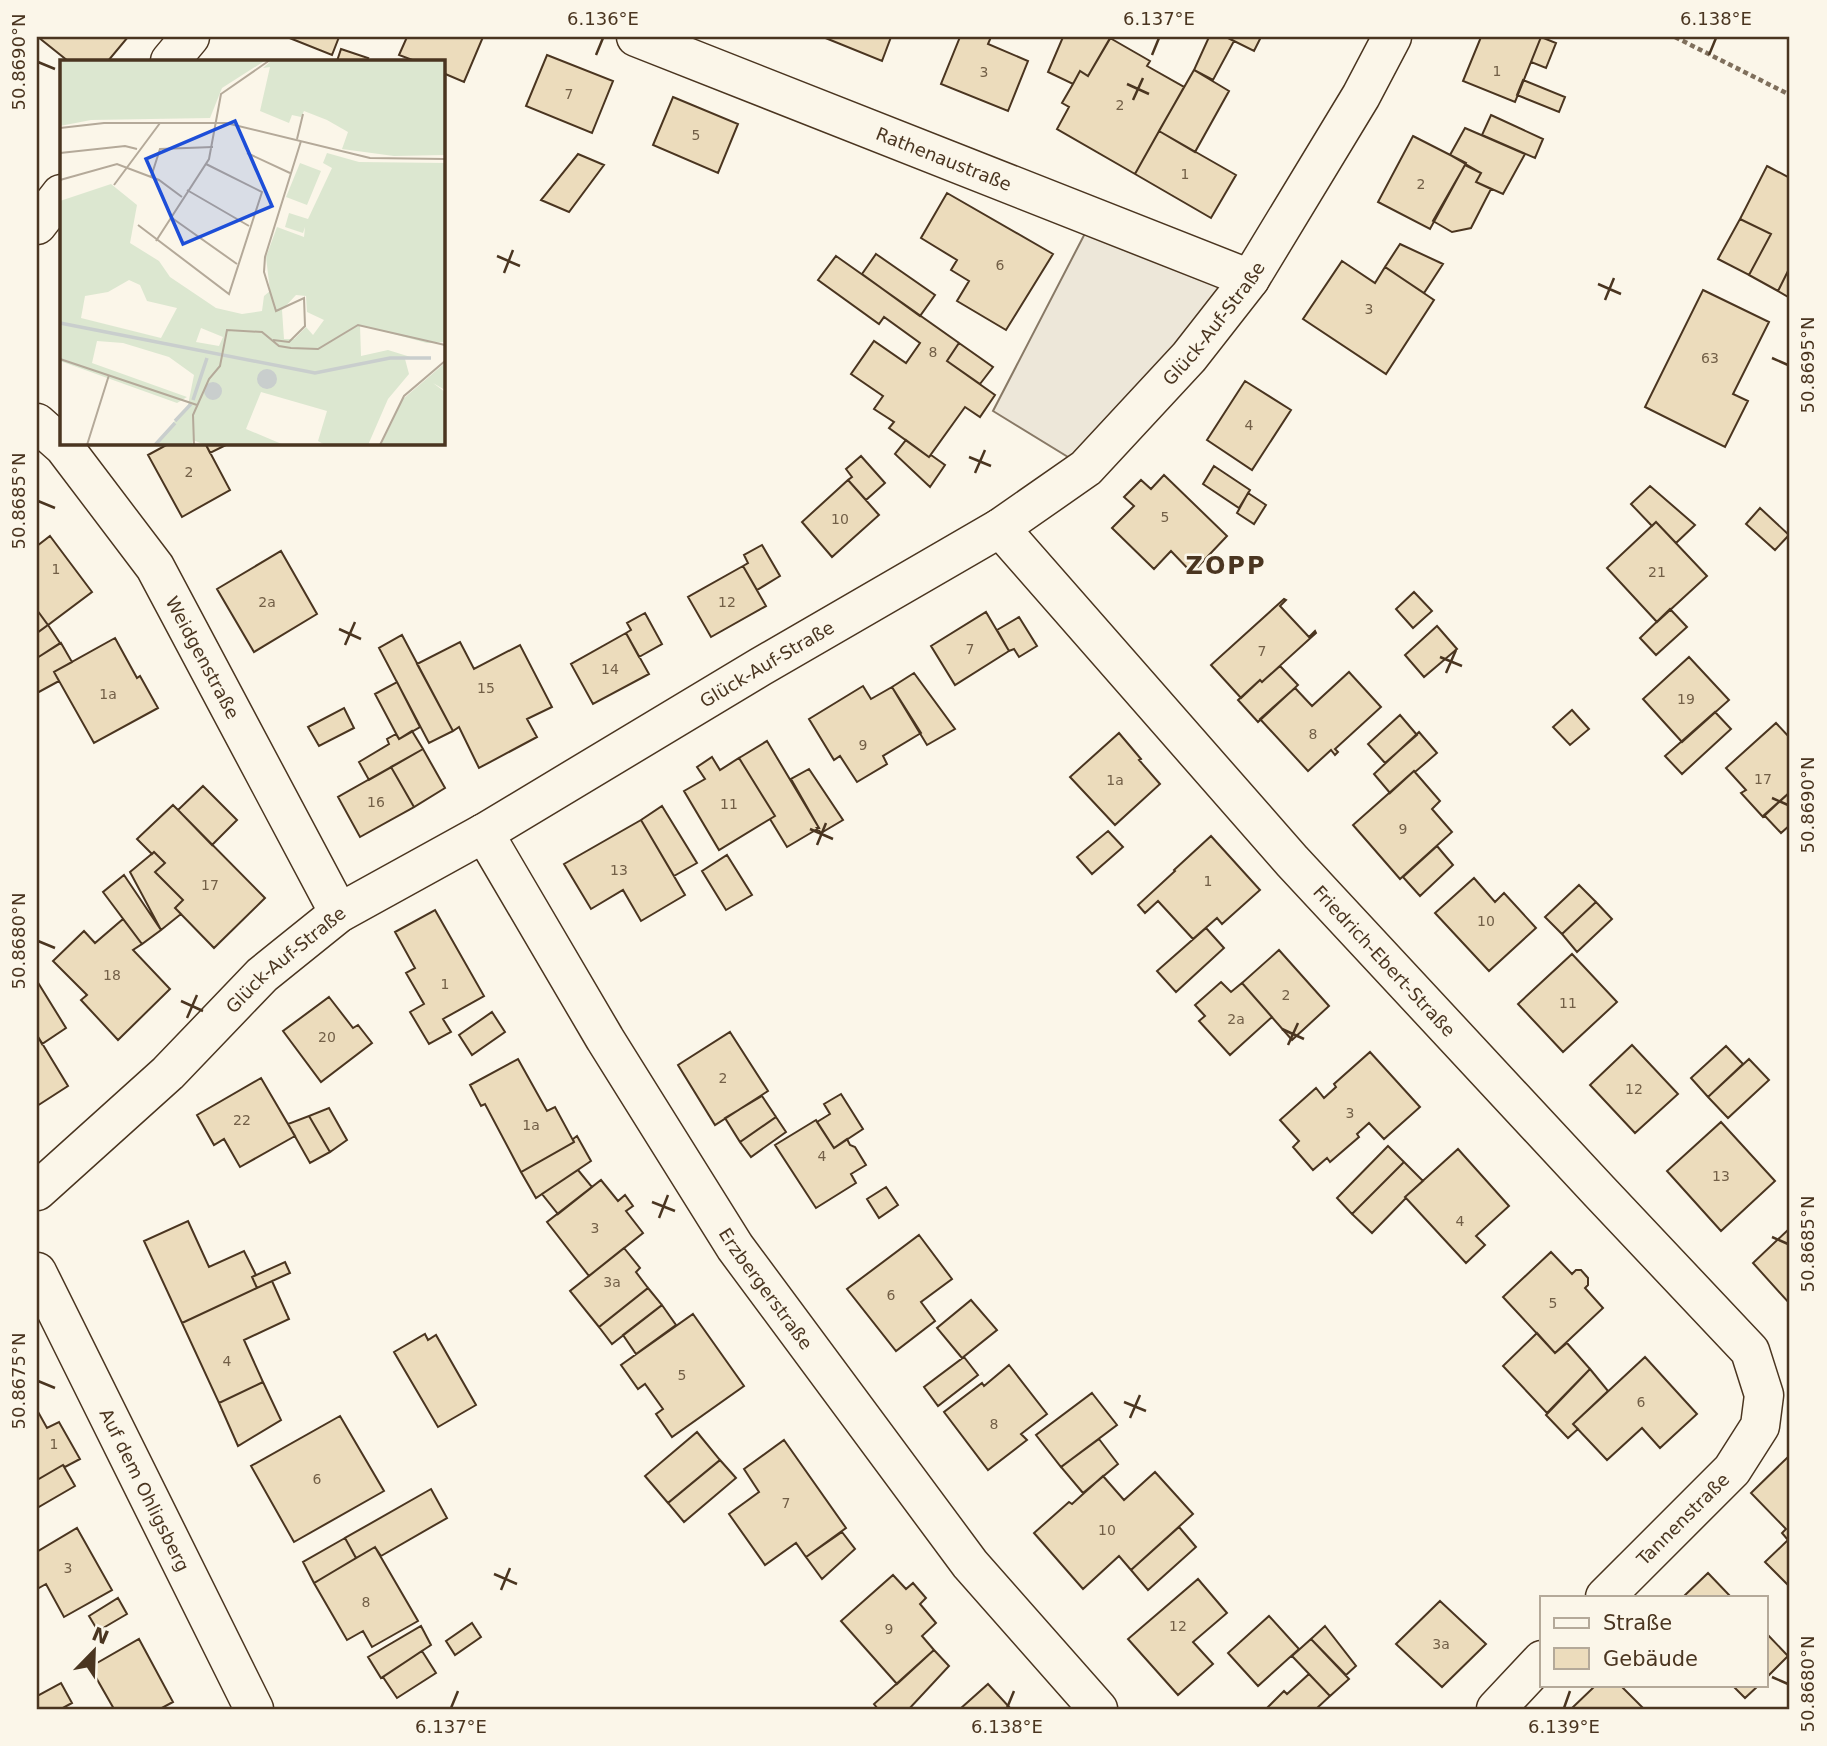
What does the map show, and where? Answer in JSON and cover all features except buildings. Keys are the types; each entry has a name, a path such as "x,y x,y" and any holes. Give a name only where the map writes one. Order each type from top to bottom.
{"street":[{"path":"171,60 190,37"},
{"name":"Rathenaustraße","path":"636,37 1250,279"},
{"name":"Glück-Auf-Straße","path":"37,1191 168,1073 262,975 339,913 484,833 760,667 1000,528 1086,468 1189,357 1250,279 1361,96 1392,37"},
{"path":"37,225 60,195"},
{"name":"Weidgenstraße","path":"37,423 60,443"},
{"name":"Weidgenstraße","path":"61,444 155,568 339,913"},
{"name":"Friedrich-Ebert-Straße","path":"1000,528 1292,861 1751,1351 1764,1395"},
{"name":"Erzbergerstraße","path":"484,833 605,1039 736,1247 970,1564 1098,1709"},
{"name":"Auf dem Ohligsberg","path":"37,1272 254,1709"},
{"name":"Tannenstraße","path":"1606,1596 1732,1470 1760,1426 1764,1395"},
{"path":"1496,1709 1540,1662"}],"path":[{"path":"1675,37 1790,95"}],"shaded area":[{"path":"1094,216 1250,279 1086,468 993,411"}],"district":[{"name":"ZOPP","path":"1226,566"}]}
